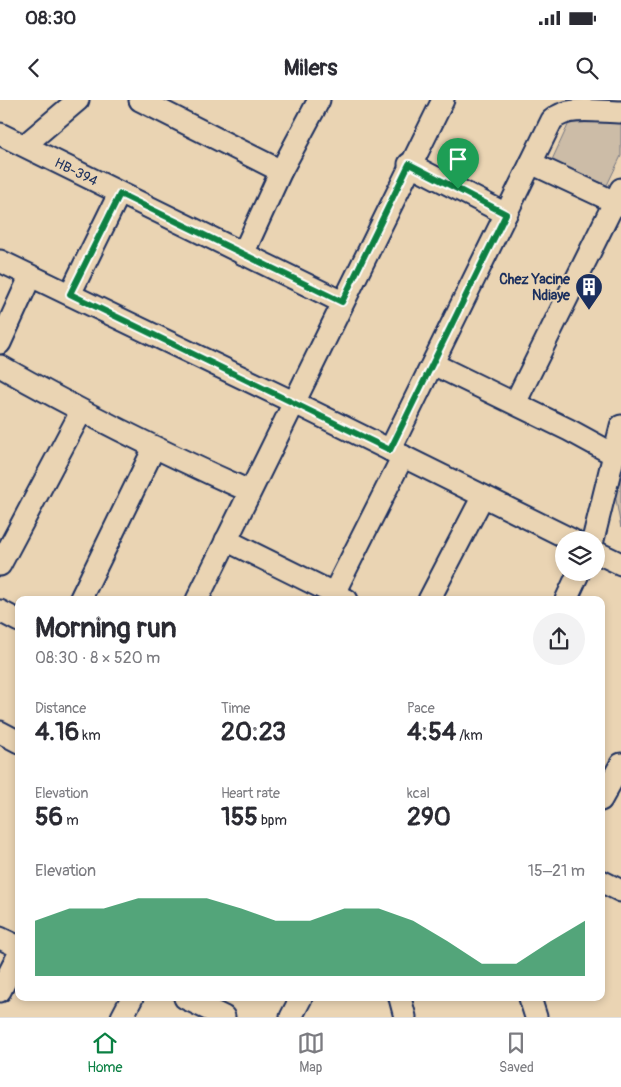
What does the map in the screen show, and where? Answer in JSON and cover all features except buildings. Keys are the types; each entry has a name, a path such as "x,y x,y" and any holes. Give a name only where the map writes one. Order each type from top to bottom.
{"street":[{"path":"25,145 78,100"},
{"path":"140,100 175,107 281,171"},
{"path":"243,254 281,171 319,100"},
{"path":"199,596 442,100"},
{"path":"226,540 340,596 433,364 552,120 559,114 569,112 621,112"},
{"name":"HB-394","path":"0,134 342,302"},
{"path":"515,403 619,199 531,163"},
{"path":"409,164 506,214"},
{"path":"70,294 120,194"},
{"path":"0,261 294,402 555,532"},
{"path":"0,343 30,277"},
{"path":"433,364 515,403 613,454"},
{"path":"0,366 81,412 154,448 249,491"},
{"path":"0,565 81,412"},
{"path":"594,531 621,426"},
{"path":"82,596 154,448"},
{"path":"431,596 482,496"},
{"path":"605,556 621,564"},
{"path":"568,596 575,581"},
{"path":"0,612 15,618"},
{"path":"0,732 15,740"},
{"path":"605,793 621,764"},
{"path":"605,883 621,891"},
{"path":"0,938 15,945"},
{"path":"0,991 15,962"},
{"path":"122,1017 130,1001"},
{"path":"192,1001 224,1017"},
{"path":"291,1017 299,1001"},
{"path":"401,1001 405,1017"},
{"path":"531,1001 536,1017"}],"shaded area":[{"path":"621,122 621,156 607,185 551,162 569,123"},
{"path":"621,445 621,528 612,477"}],"place":[{"name":"Chez Yacine Ndiaye","path":"589,311"}],"route":[{"path":"409,164 458,189 506,214 390,450 70,294 120,194 342,302 409,164"}]}
